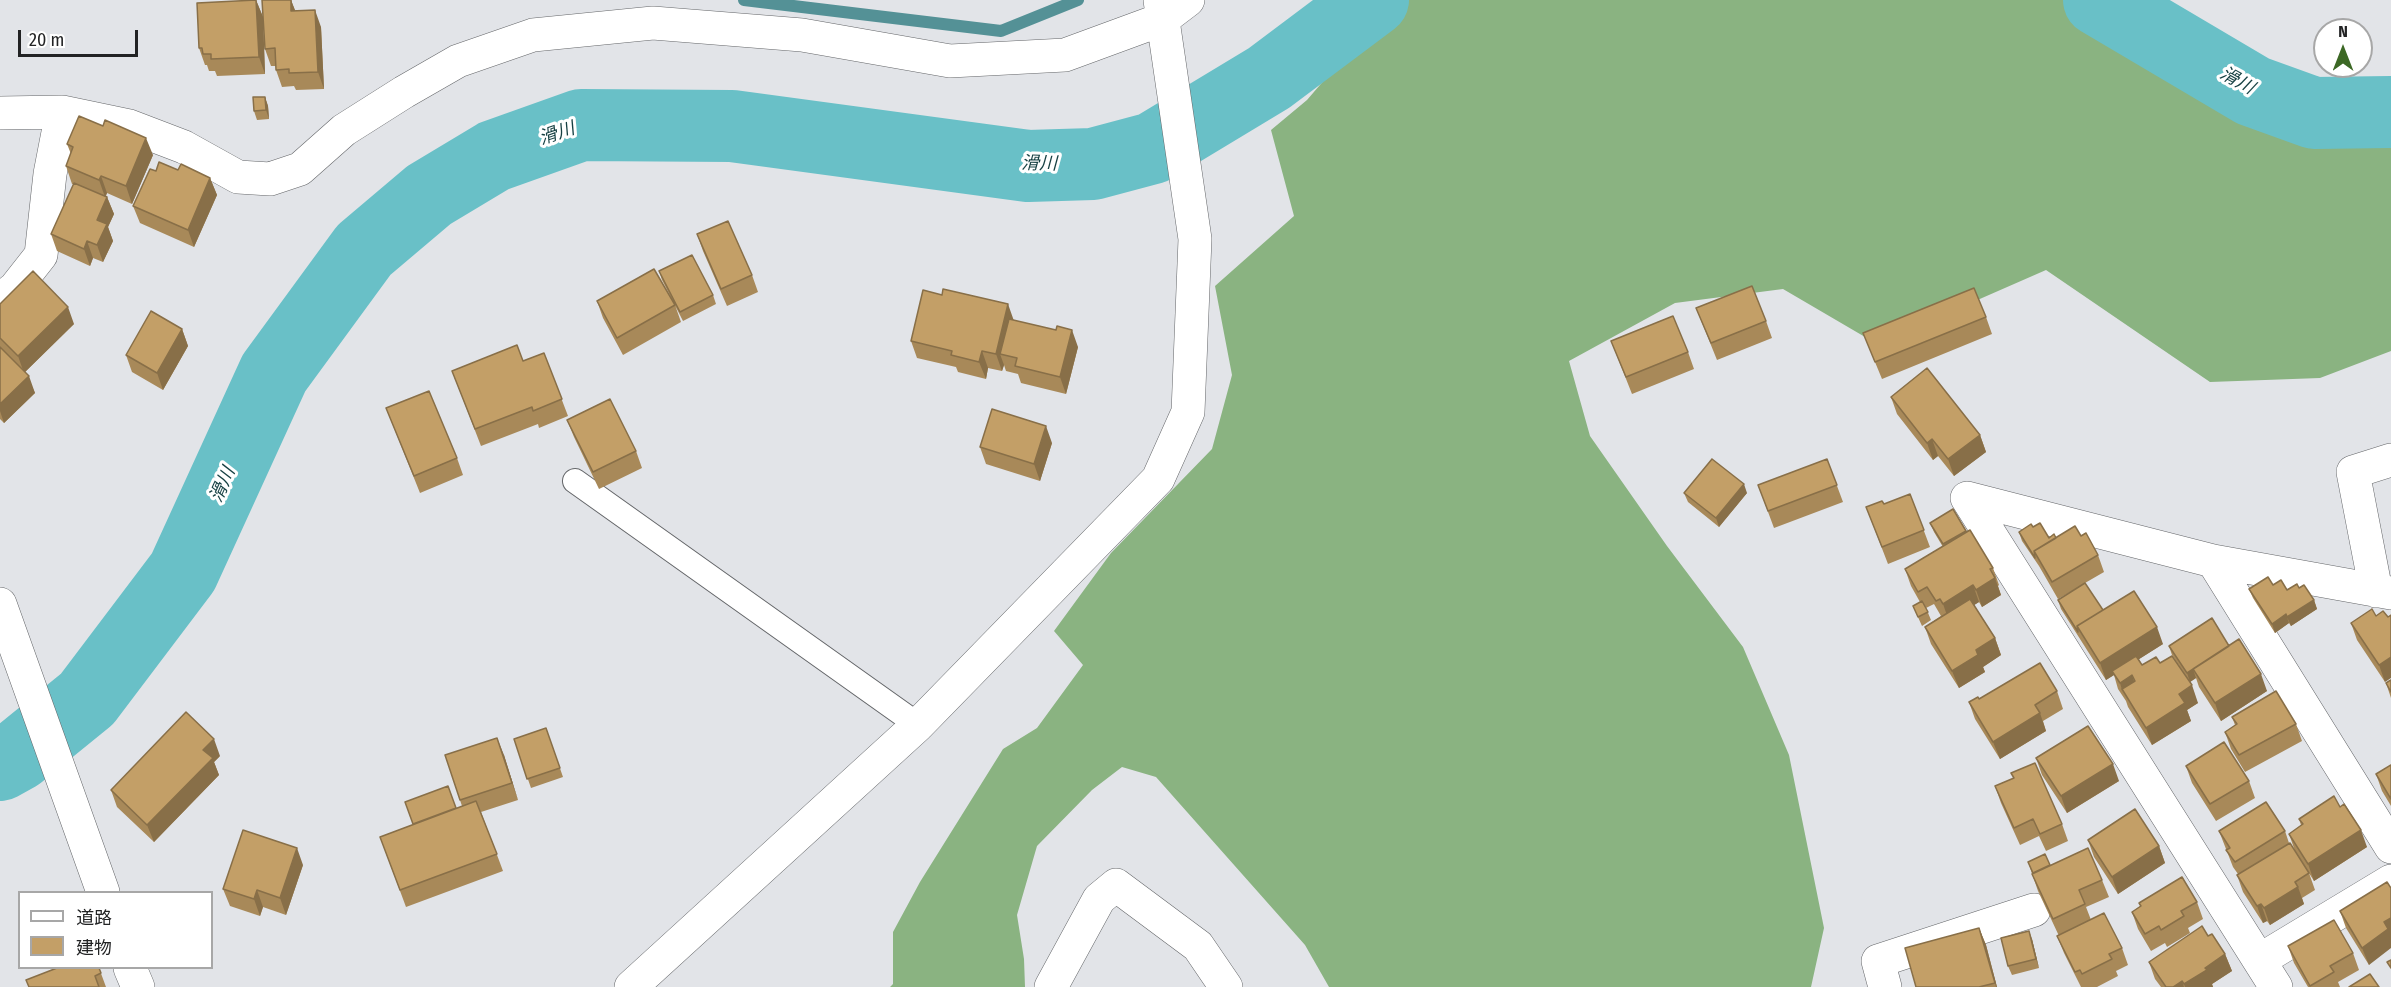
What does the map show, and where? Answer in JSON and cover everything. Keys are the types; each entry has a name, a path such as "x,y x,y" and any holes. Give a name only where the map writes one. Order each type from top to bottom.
{"street":[{"path":"0,113 62,111 129,126 184,147 238,177 270,179 300,169 344,130 458,62 533,35 653,23 802,35 951,62 1065,56 1163,20 1188,0"},
{"path":"631,987 918,724 1158,479 1188,412 1195,239 1163,20"},
{"path":"0,300 15,288 41,255 50,174 62,111"},
{"path":"2391,460 2353,472 2384,592 2212,561 1967,498 2268,974 2391,881"},
{"path":"2212,561 2391,847"},
{"path":"0,604 103,891"},
{"path":"1051,987 1099,899 1116,885 1198,946 1226,987"},
{"path":"1885,987 1878,961 2034,910"},
{"path":"130,969 138,987"}],"lane":[{"path":"575,481 918,724"}],"green space":[{"path":"1406,0 2064,0 2091,24 2220,94 2295,127 2362,144 2391,145 2391,351 2320,378 2210,382 2046,270 1877,344 1783,289 1675,303 1569,361 1590,436 1667,546 1743,647 1789,755 1824,928 1811,987 1329,987 1305,945 1156,777 1122,767 1092,790 1037,846 1017,915 1024,959 1025,987 890,987 893,984 893,932 920,882 1003,749 1037,728 1083,665 1054,631 1111,553 1212,449 1232,375 1215,286 1294,216 1271,130 1307,100 1375,21"}],"building":[{"path":"256,0 259,57 211,59 211,54 203,54 202,48 199,48 197,3"},
{"path":"262,0 291,0 291,11 315,10 318,72 289,73 289,69 276,70 275,48 265,49"},
{"path":"253,97 265,97 266,110 254,111"},
{"path":"79,116 103,126 105,120 146,138 126,186 101,176 99,180 66,166 73,147 67,144"},
{"path":"159,162 178,170 181,164 210,178 188,230 133,206 150,169 156,171"},
{"path":"74,183 107,197 97,220 107,224 97,245 87,241 84,249 51,234"},
{"path":"728,221 752,275 721,289 697,234"},
{"path":"692,255 713,295 680,312 659,271"},
{"path":"654,269 675,305 617,338 597,301"},
{"path":"33,271 68,307 18,356 0,338 0,304"},
{"path":"1752,286 1766,321 1711,343 1696,308"},
{"path":"1974,288 1986,317 1875,362 1863,333"},
{"path":"943,289 1008,304 996,354 982,351 979,362 951,355 952,351 911,341 923,290 942,295"},
{"path":"151,311 182,329 157,373 126,355"},
{"path":"1673,316 1688,352 1626,377 1611,341"},
{"path":"1009,319 1056,330 1057,326 1072,330 1060,377 1015,366 1017,358 1000,354"},
{"path":"517,345 523,361 544,353 562,399 533,411 532,407 475,429 452,371"},
{"path":"0,347 29,376 0,404"},
{"path":"1927,368 1980,435 1948,459 1932,439 1927,443 1891,397"},
{"path":"429,391 457,458 414,476 386,408"},
{"path":"610,399 636,451 593,472 567,420"},
{"path":"992,409 1046,426 1034,464 980,447"},
{"path":"1712,459 1744,484 1716,518 1684,493"},
{"path":"1827,459 1837,485 1768,511 1758,485"},
{"path":"1910,494 1924,530 1882,547 1866,507 1882,501 1884,504"},
{"path":"1953,509 1966,531 1943,544 1930,523"},
{"path":"2040,523 2049,538 2054,534 2056,538 2034,551 2035,558 2019,532 2031,524 2033,527"},
{"path":"2075,526 2081,536 2086,533 2098,555 2052,582 2034,551"},
{"path":"1970,530 1993,568 1990,569 1995,578 1976,590 1973,585 1943,604 1940,599 1936,601 1927,587 1918,592 1905,569"},
{"path":"2268,577 2273,585 2281,580 2287,590 2297,584 2299,588 2304,585 2314,600 2272,624 2249,589"},
{"path":"2085,583 2103,610 2077,626 2078,632 2058,600"},
{"path":"2134,591 2157,627 2100,663 2077,626"},
{"path":"1970,599 1995,638 1976,650 1978,655 1952,671 1925,627"},
{"path":"1922,601 1928,612 1918,617 1913,606"},
{"path":"2372,609 2376,616 2383,611 2388,617 2391,615 2391,657 2379,665 2351,623"},
{"path":"2212,618 2229,646 2187,673 2169,646"},
{"path":"2239,639 2261,674 2215,703 2193,669"},
{"path":"2136,656 2142,665 2156,657 2160,663 2172,656 2192,685 2179,694 2185,703 2146,728 2122,689 2135,681 2132,675 2120,683 2112,671"},
{"path":"2040,663 2057,691 2035,705 2040,713 1993,742 1969,702 1978,697 1979,699"},
{"path":"2391,680 2391,692 2386,683"},
{"path":"2276,691 2296,724 2239,755 2225,732 2237,724 2232,717"},
{"path":"186,712 214,739 203,750 213,758 147,825 111,790"},
{"path":"2088,726 2113,764 2061,796 2036,758"},
{"path":"546,728 560,768 527,779 514,739"},
{"path":"497,738 512,783 460,800 445,755"},
{"path":"2224,742 2249,781 2210,804 2186,766"},
{"path":"2035,763 2062,824 2040,834 2033,819 2014,828 1995,786 2014,778 2011,773"},
{"path":"2391,765 2391,799 2376,774"},
{"path":"448,786 456,808 413,824 405,802"},
{"path":"2334,796 2340,807 2344,804 2361,830 2308,864 2289,834 2303,824 2299,819"},
{"path":"476,801 497,854 400,890 380,837"},
{"path":"2266,802 2285,831 2235,862 2226,850 2230,848 2219,831"},
{"path":"2135,809 2159,846 2112,877 2088,840"},
{"path":"243,830 297,848 280,898 257,890 254,899 223,889"},
{"path":"2290,843 2309,873 2295,882 2298,887 2264,908 2261,904 2257,906 2237,875"},
{"path":"2088,848 2102,880 2079,890 2085,904 2053,919 2032,874"},
{"path":"2045,854 2050,865 2033,873 2028,862"},
{"path":"2182,877 2197,902 2181,911 2184,916 2161,930 2159,926 2145,934 2132,912 2141,906 2139,903"},
{"path":"2387,882 2391,888 2391,918 2384,922 2388,929 2362,948 2340,911"},
{"path":"2104,913 2122,948 2109,954 2112,959 2082,974 2080,970 2075,972 2057,936"},
{"path":"2334,920 2353,953 2330,966 2334,972 2310,986 2288,946"},
{"path":"2202,926 2208,936 2212,934 2225,954 2205,968 2207,970 2184,984 2182,981 2173,987 2166,987 2149,962"},
{"path":"1979,928 1995,983 1979,987 1916,987 1905,948"},
{"path":"2029,931 2036,959 2008,966 2001,938"},
{"path":"54,969 99,969 101,973 95,976 99,987 29,987 26,980"},
{"path":"2370,974 2379,987 2349,987"}],"waterway":[{"path":"744,0 1001,31 1078,0"},
{"name":"滑川","path":"0,765 18,755 87,699 183,572 274,373 364,250 429,195 494,156 581,125 732,126 1028,166 1093,164 1153,148 1269,78 1373,0"},
{"name":"滑川","path":"2099,0 2253,91 2314,113 2391,112"}]}
